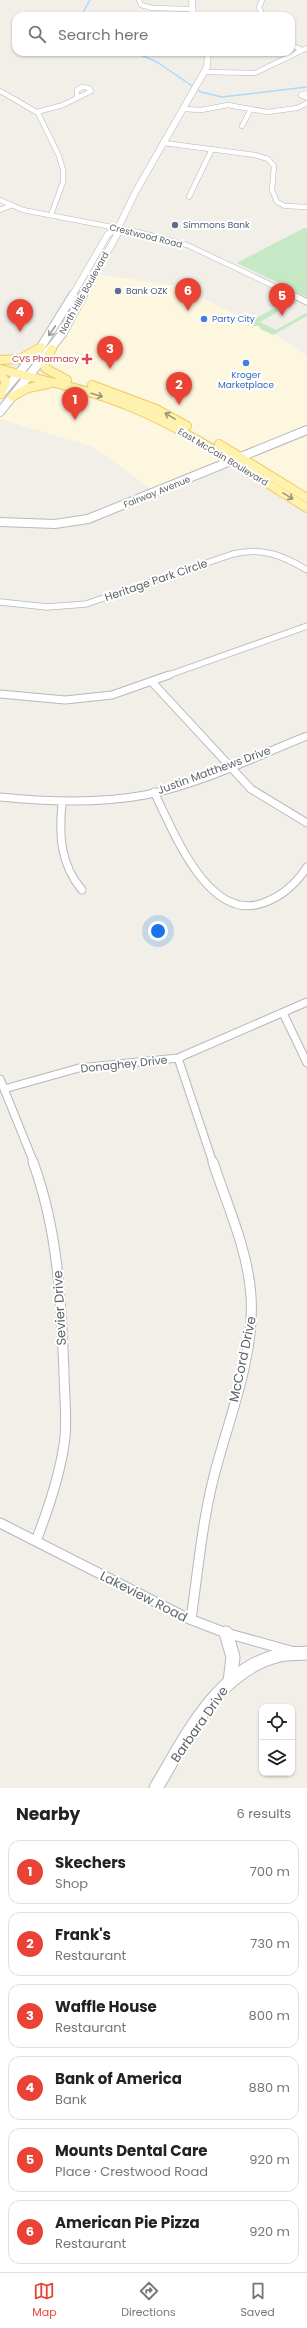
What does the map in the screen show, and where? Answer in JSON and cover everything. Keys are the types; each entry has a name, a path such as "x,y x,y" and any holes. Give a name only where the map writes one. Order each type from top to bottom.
{"main road":[{"path":"0,361 20,359 41,347"},
{"path":"52,349 45,362 45,368 66,383"},
{"name":"East McCain Boulevard","path":"0,361 30,374 66,383 116,392 156,409 240,457 307,498"},
{"name":"East McCain Boulevard","path":"0,369 21,371"},
{"path":"0,373 6,382 0,395"},
{"path":"12,397 32,387 66,383"},
{"name":"East McCain Boulevard","path":"66,383 130,406 188,434 307,508"}],"street":[{"path":"139,0 141,4 150,8 192,9"},
{"path":"192,0 192,12"},
{"path":"262,0 260,7 262,12"},
{"path":"295,46 305,49"},
{"path":"295,54 305,49"},
{"name":"North Hills Boulevard","path":"0,412 52,349 82,301 118,233 118,228 164,143 205,72 208,56"},
{"path":"205,72 255,73 290,56"},
{"path":"0,91 37,112 44,123 64,170 63,186 51,215"},
{"path":"307,93 301,96 307,98"},
{"path":"37,112 63,105 77,98"},
{"path":"184,109 201,110 228,105 275,111 301,107 307,103"},
{"path":"242,126 251,109"},
{"path":"164,143 212,149 268,159 274,166 272,190 277,202 285,206 307,207"},
{"path":"189,197 212,149"},
{"name":"Crestwood Road","path":"0,200 10,206 159,237 196,249 307,302"},
{"path":"0,210 10,206"},
{"name":"North Hills Boulevard","path":"0,395 41,347 108,234 118,228"},
{"name":"Fairway Avenue","path":"0,522 42,525 82,521 307,430"},
{"name":"Heritage Park Circle","path":"0,602 47,607 86,604 233,554 252,550 264,550 281,554 307,570"},
{"path":"0,694 53,700 77,700 112,695 307,626"},
{"path":"152,682 229,766 261,796 307,823"},
{"name":"Justin Matthews Drive","path":"0,797 62,803 121,799 154,792 229,766 307,736"},
{"path":"154,792 190,860 211,886 229,903 247,907 270,901 294,885 307,867"},
{"path":"62,803 60,842 64,864 69,876 82,890"},
{"name":"Donaghey Drive","path":"4,1089 79,1068 178,1058 218,1042 307,1002"},
{"path":"283,1013 307,1063"},
{"name":"McCord Drive","path":"178,1058 241,1246 251,1288 252,1309 251,1328 242,1373 206,1513 192,1619"},
{"name":"Sevier Drive","path":"0,1079 47,1205 53,1230 58,1274 66,1430 55,1491 36,1541"},
{"name":"Lakeview Road","path":"0,1523 192,1619 226,1633 301,1652"},
{"path":"226,1633 233,1649 234,1664 230,1682"},
{"name":"Barbara Drive","path":"156,1788 204,1712 230,1682 266,1660 301,1652"}],"shaded area":[{"path":"95,274 178,286 276,335 307,356 307,498 240,457 143,403 67,380 48,371 45,362"},
{"path":"50,384 130,406 231,461 156,492 93,447 0,419 0,412 10,399"}],"green space":[{"path":"304,228 307,228 307,297 237,263"},
{"path":"287,298 298,303 287,304 281,310 260,322 276,330 306,313 305,307 307,316 273,335 260,329 259,326 249,326 247,323 286,302 283,300"}],"waterway":[{"path":"83,12 90,0"},
{"path":"143,56 157,62 201,92 222,97 307,87"}],"place":[{"name":"Simmons Bank","path":"175,225"},
{"name":"Bank OZK","path":"118,291"},
{"name":"American Pie Pizza","path":"188,311"},
{"name":"Mounts Dental Care","path":"282,316"},
{"name":"Party City","path":"204,319"},
{"name":"Bank of America","path":"20,332"},
{"name":"CVS Pharmacy","path":"87,359"},
{"name":"Kroger Marketplace","path":"246,363"},
{"name":"Waffle House","path":"110,369"},
{"name":"Frank's","path":"179,405"},
{"name":"Skechers","path":"75,420"}]}
